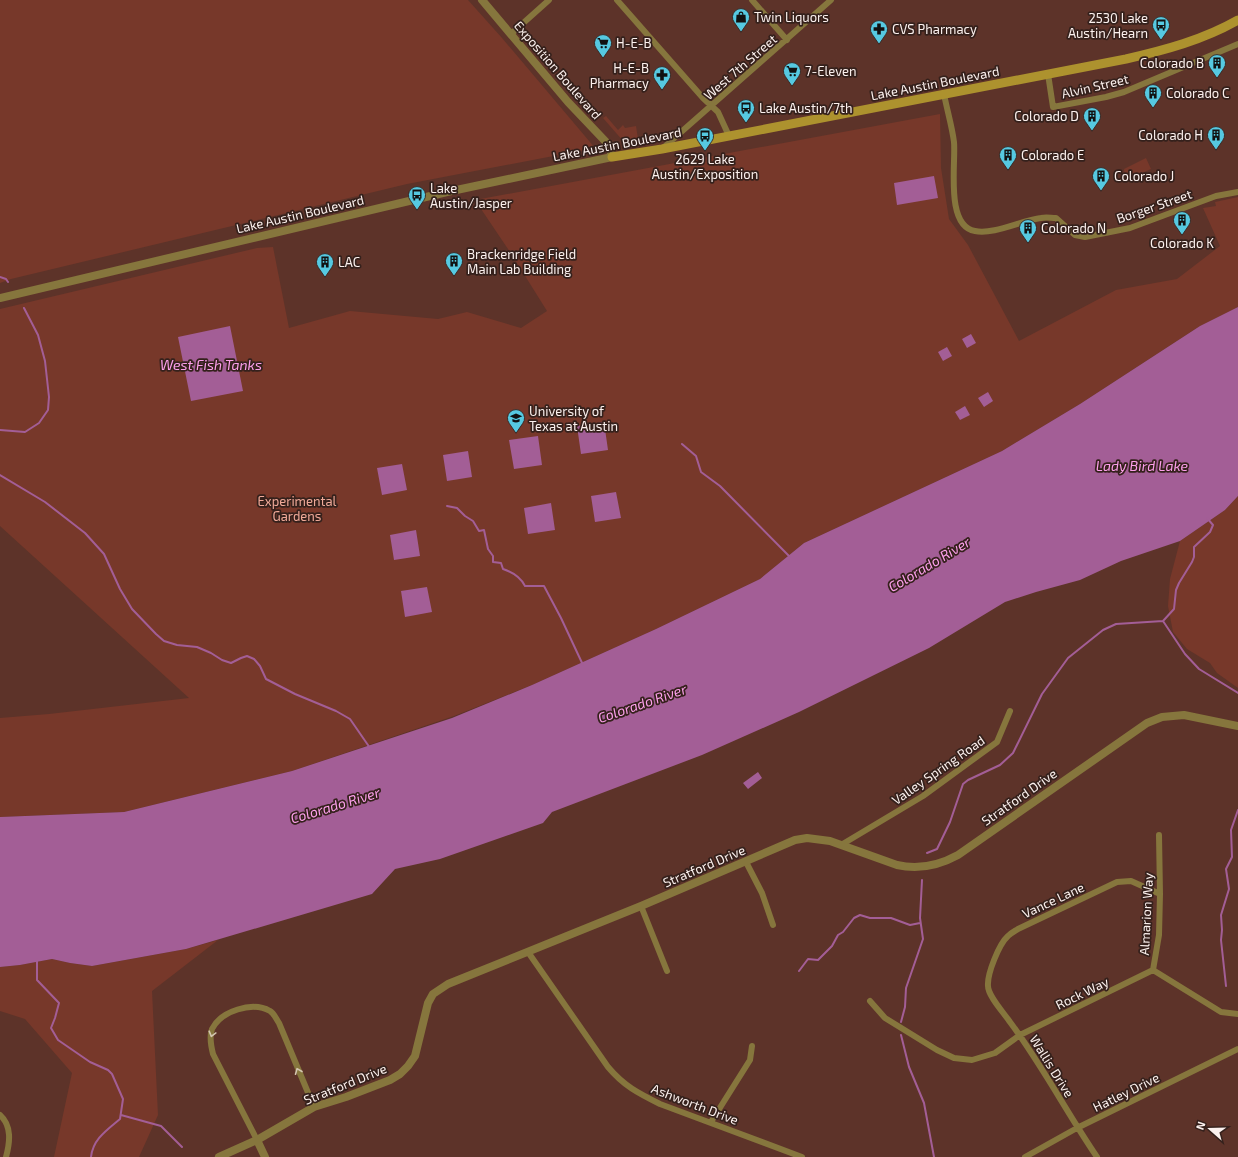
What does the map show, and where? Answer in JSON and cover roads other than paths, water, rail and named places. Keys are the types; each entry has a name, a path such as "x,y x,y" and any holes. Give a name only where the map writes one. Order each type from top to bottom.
{"main road":[{"name":"Lake Austin Boulevard","path":"612,157 662,149 1126,59 1174,47 1202,37 1238,20"}],"street":[{"name":"Exposition Boulevard","path":"482,0 568,102 606,142 612,157"},
{"path":"511,34 549,0"},
{"path":"617,0 711,107 718,112 729,136"},
{"path":"752,0 787,40"},
{"name":"West 7th Street","path":"662,149 831,0"},
{"name":"Alvin Street","path":"1048,74 1053,107 1124,92 1238,44"},
{"name":"Borger Street","path":"944,94 954,143 953,179 958,215 964,226 974,231 985,232 1041,218 1056,218 1075,235 1085,237 1130,228 1216,196 1238,192"},
{"name":"Lake Austin Boulevard","path":"0,298 447,192 612,157"},
{"name":"Valley Spring Road","path":"841,844 923,796 997,742 1010,711"},
{"name":"Stratford Drive","path":"219,1157 257,1140 314,1107 346,1097 390,1080 400,1074 415,1056 419,1045 424,1014 433,994 448,984 641,906 795,840 807,838 830,841 897,865 918,868 940,864 958,855 1147,723 1162,718 1184,716 1238,726"},
{"name":"Almarion Way","path":"1160,835 1159,935 1153,970 1221,1012 1238,1014"},
{"path":"746,862 762,893 773,925"},
{"name":"Vance Lane","path":"987,987 990,973 1001,946 1008,936 1018,929 1117,882 1131,881 1160,894"},
{"path":"641,906 666,971"},
{"name":"Ashworth Drive","path":"528,952 608,1067 619,1080 640,1094 660,1104 802,1157"},
{"name":"Rock Way","path":"870,1001 885,1018 936,1050 954,1058 972,1060 995,1053 1020,1035 1153,970"},
{"name":"Wallis Drive","path":"987,987 994,1000 1020,1035 1077,1128 1097,1157"},
{"path":"264,1157 257,1140 213,1054 210,1038 213,1029 222,1019 239,1008 262,1008 271,1012 279,1023 314,1107"},
{"path":"711,1122 750,1060 752,1046"},
{"name":"Hatley Drive","path":"1025,1157 1077,1128 1238,1048"},
{"path":"0,1115 5,1120 10,1137 6,1157"}],"water":[{"path":"934,176 938,198 897,205 894,183"},
{"name":"Lady Bird Lake","path":"1238,307 1238,496 1225,510 1180,541 1121,561 1080,580 1005,602 929,648 799,712 702,755 552,812 543,823 440,859 395,869 372,894 186,949 92,966 52,959 0,967 0,817 124,812 292,771 452,718 532,685 656,629 760,579 804,543 1002,451 1080,404 1200,326"},
{"name":"West Fish Tanks","path":"230,326 243,391 191,401 178,337"},
{"path":"971,334 976,343 967,348 962,339"},
{"path":"947,347 952,356 943,361 938,352"},
{"path":"988,392 993,401 984,407 978,398"},
{"path":"965,406 970,415 960,420 955,412"},
{"path":"604,422 608,450 581,454 577,426"},
{"path":"538,436 542,465 514,469 509,440"},
{"path":"468,451 472,477 447,481 443,455"},
{"path":"402,464 407,490 382,495 377,468"},
{"path":"616,492 621,518 595,522 591,496"},
{"path":"551,503 555,530 528,534 524,508"},
{"path":"416,530 420,556 394,560 390,535"},
{"path":"427,587 432,612 405,617 401,591"},
{"path":"758,772 762,778 748,789 743,783"}],"waterway":[{"path":"0,277 6,279 8,282"},
{"path":"0,430 25,432 39,423 48,410 49,397 45,361 38,335 24,308"},
{"path":"682,444 696,456 701,472 720,486 790,557"},
{"path":"0,475 45,502 85,533 104,554 120,589 132,609 164,641 177,645 197,647 231,663 247,656 254,659 260,666 266,679 295,694 336,711 350,719 370,748"},
{"path":"447,506 457,508 473,521 479,531 484,530 488,549 493,556 493,562 501,563 503,569 516,576 525,586 544,586 583,665"},
{"path":"927,853 937,849 950,822 963,784 968,780 1000,765 1013,753 1042,694 1068,658 1103,630 1116,624 1163,621 1174,609 1176,590 1192,562 1194,557 1194,547 1210,532 1213,525 1207,518"},
{"path":"1163,621 1185,654 1199,669 1238,693"},
{"path":"1226,986 1221,940 1221,915 1229,889 1226,869 1232,857 1231,830 1238,810"},
{"path":"901,1022 905,1007 906,988 923,939 920,918 922,880"},
{"path":"799,971 808,959 818,960 832,946 838,935 843,932 854,918 860,915 870,918 891,918 910,925 920,923"},
{"path":"37,959 37,980 59,1003 51,1028 58,1040 90,1062 108,1070 112,1074 123,1099 120,1119 101,1135 92,1151 91,1157"},
{"path":"901,1035 909,1067 924,1103 934,1157"},
{"path":"121,1115 161,1126 182,1147"}],"place":[{"name":"Twin Liquors","path":"741,32"},
{"name":"2530 Lake Austin/Hearn","path":"1161,40"},
{"name":"CVS Pharmacy","path":"879,44"},
{"name":"H-E-B","path":"603,58"},
{"name":"Colorado B","path":"1217,78"},
{"name":"7-Eleven","path":"792,86"},
{"name":"H-E-B Pharmacy","path":"662,90"},
{"name":"Colorado C","path":"1153,108"},
{"name":"Lake Austin/7th","path":"746,123"},
{"name":"Colorado D","path":"1092,131"},
{"name":"Colorado H","path":"1216,150"},
{"name":"2629 Lake Austin/Exposition","path":"705,151"},
{"name":"Colorado E","path":"1008,170"},
{"name":"Colorado J","path":"1101,191"},
{"name":"Lake Austin/Jasper","path":"417,210"},
{"name":"Colorado K","path":"1182,235"},
{"name":"Colorado N","path":"1028,243"},
{"name":"Brackenridge Field Main Lab Building","path":"454,276"},
{"name":"LAC","path":"325,277"},
{"name":"University of Texas at Austin","path":"516,433"}],"park label":[{"name":"Experimental Gardens","path":"297,508"}],"water label":[{"name":"Colorado River","path":"929,564"},
{"name":"Colorado River","path":"642,703"},
{"name":"Colorado River","path":"335,805"}]}
